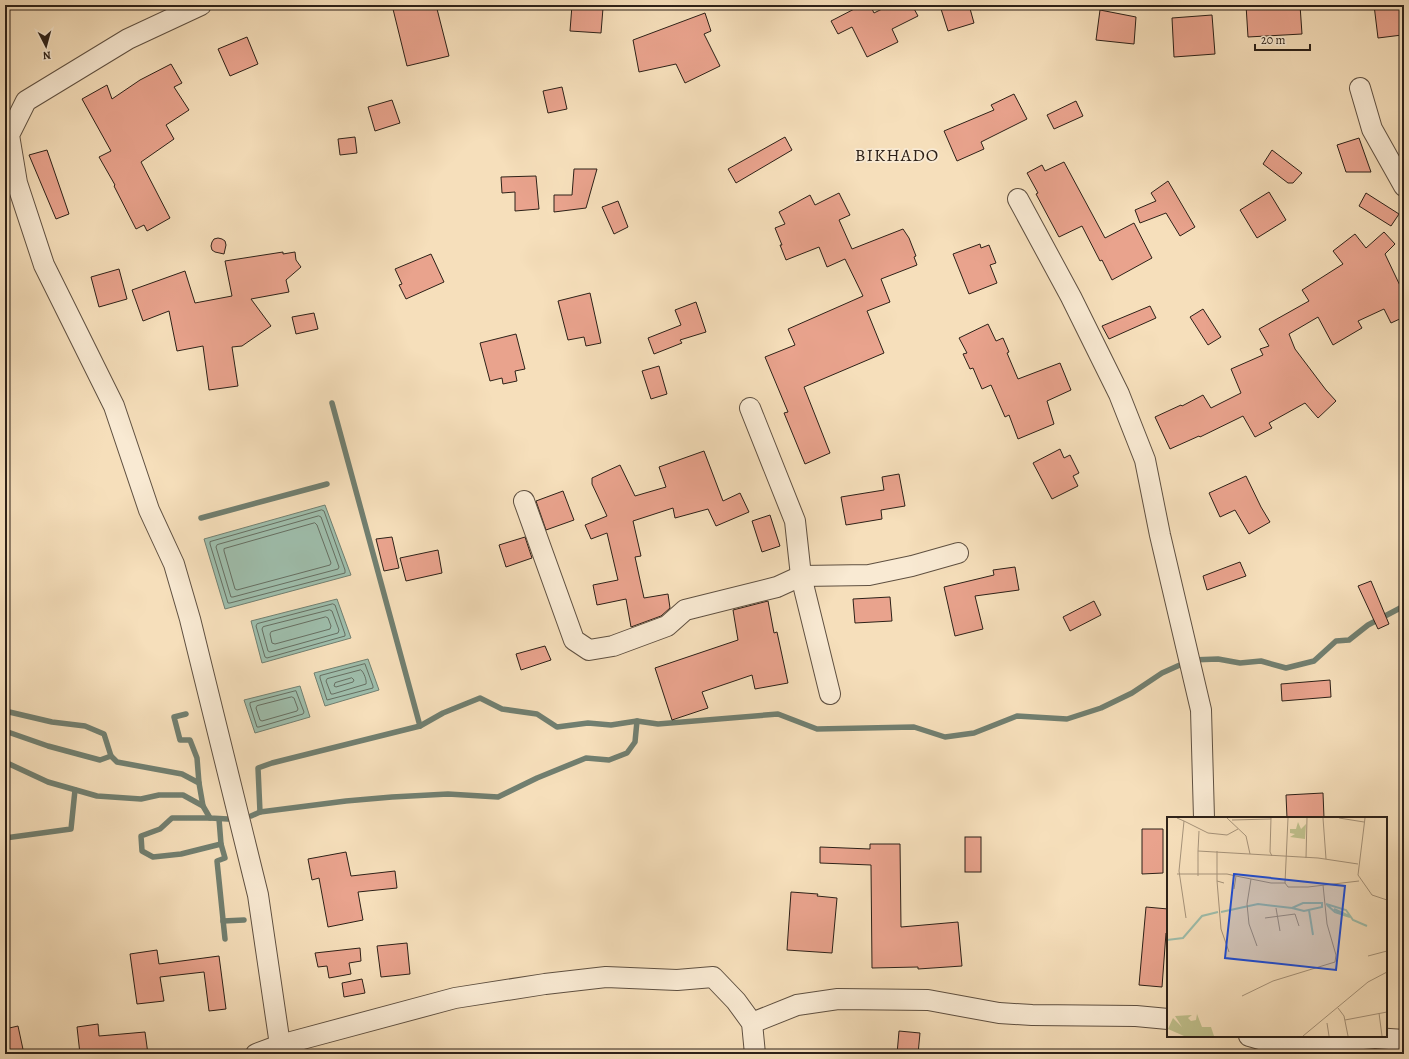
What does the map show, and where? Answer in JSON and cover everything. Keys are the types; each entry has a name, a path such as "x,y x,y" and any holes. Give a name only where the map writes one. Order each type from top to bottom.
{"street":[{"path":"201,5 128,39 26,101 9,135 17,183 44,265 114,406 149,510 174,564 258,895 280,1045"},
{"path":"1360,88 1372,129 1404,186"},
{"path":"1018,199 1071,297 1119,394 1145,460 1160,535 1200,710 1204,817"},
{"path":"750,408 794,521 801,576 830,694"},
{"path":"524,501 574,640 589,650 613,646 667,626 685,610 777,587 801,576 868,575 912,566 958,553"},
{"path":"256,1054 280,1045 456,998 545,984 606,977 677,980 713,977 736,1001 752,1023 755,1054"},
{"path":"752,1023 797,1005 838,999 928,1000 999,1013 1025,1015 1136,1016 1167,1019"},
{"path":"1252,1037 1270,1042 1300,1044 1375,1037 1404,1040"}],"water":[{"path":"325,505 351,575 225,609 204,539"},
{"path":"337,599 351,638 262,663 251,621"},
{"path":"368,659 379,690 325,706 314,673"},
{"path":"300,686 310,717 255,733 244,700"}],"building":[{"path":"392,5 436,5 449,56 407,66"},
{"path":"572,5 603,8 601,33 570,31"},
{"path":"862,5 870,5 874,13 890,5 912,5 918,16 892,29 898,42 867,57 852,27 838,34 831,21"},
{"path":"953,5 969,5 974,23 948,31 941,9"},
{"path":"1246,5 1300,5 1302,34 1248,37"},
{"path":"1374,5 1399,5 1402,35 1378,38"},
{"path":"1100,10 1136,17 1134,44 1096,40"},
{"path":"705,13 711,31 704,34 720,66 685,83 676,64 639,72 633,40"},
{"path":"1212,15 1215,54 1174,57 1172,18"},
{"path":"247,37 258,64 230,76 218,49"},
{"path":"171,64 182,83 174,87 189,110 166,125 174,139 141,162 170,218 147,231 144,225 136,229 114,186 115,185 99,157 111,151 82,99 107,85 112,99 140,80"},
{"path":"562,87 567,109 548,113 543,91"},
{"path":"1014,94 1027,119 981,142 984,149 957,161 944,131 994,110 991,105"},
{"path":"392,100 400,123 375,131 368,107"},
{"path":"1076,101 1083,116 1054,129 1047,115"},
{"path":"355,137 357,153 340,155 338,139"},
{"path":"785,137 792,150 736,183 728,169"},
{"path":"1359,138 1371,172 1346,172 1337,145"},
{"path":"47,150 69,214 56,219 29,155"},
{"path":"1272,150 1302,173 1293,183 1288,183 1263,164"},
{"path":"1064,162 1105,238 1134,223 1152,258 1112,280 1102,260 1100,261 1082,226 1059,237 1036,194 1038,193 1027,173 1042,165 1045,171"},
{"path":"574,169 597,169 586,208 554,212 554,195 572,195"},
{"path":"536,176 539,209 515,211 515,192 502,193 501,177"},
{"path":"1168,181 1195,227 1180,236 1166,213 1140,223 1135,210 1156,201 1151,193"},
{"path":"1269,192 1286,220 1257,238 1240,210"},
{"path":"839,193 850,215 839,220 852,249 903,229 909,238 916,256 914,257 917,265 881,279 890,302 867,311 884,353 804,387 830,453 805,464 784,413 788,412 765,357 795,345 788,329 863,296 845,259 827,267 819,247 786,260 775,228 785,224 779,212 810,195 815,205"},
{"path":"1366,193 1399,214 1391,226 1359,206"},
{"path":"618,201 628,227 614,234 602,207"},
{"path":"1384,232 1395,244 1385,254 1404,294 1404,317 1391,323 1384,309 1358,321 1362,328 1333,345 1318,317 1289,334 1295,349 1336,401 1318,418 1305,403 1269,423 1272,428 1255,437 1243,416 1200,437 1199,436 1170,449 1155,417 1181,405 1182,406 1203,395 1211,408 1241,393 1231,369 1263,355 1260,349 1269,346 1259,329 1309,301 1302,290 1343,264 1333,251 1355,234 1366,248"},
{"path":"218,238 225,241 226,245 224,254 212,250 212,242 214,239"},
{"path":"980,244 981,248 989,245 996,263 990,265 997,283 969,294 953,254"},
{"path":"283,252 283,254 295,252 296,260 301,267 286,280 289,292 251,299 271,326 242,346 232,347 238,386 209,390 203,346 177,351 169,311 143,321 132,290 185,271 195,303 232,296 225,261"},
{"path":"431,254 444,282 406,299 399,285 402,284 395,269"},
{"path":"119,269 127,299 99,307 91,277"},
{"path":"590,293 601,343 586,346 584,337 568,340 558,301"},
{"path":"696,302 706,332 680,340 682,343 654,354 648,338 681,325 675,310"},
{"path":"1150,306 1156,318 1109,339 1102,326"},
{"path":"1203,309 1221,337 1208,345 1190,317"},
{"path":"314,313 318,329 296,334 292,317"},
{"path":"988,324 996,341 1003,338 1009,352 1007,353 1018,379 1060,363 1071,390 1047,401 1054,424 1018,439 1009,415 1005,417 991,385 982,389 973,368 970,369 963,354 967,353 959,338"},
{"path":"516,334 525,369 515,371 517,381 503,384 502,378 490,381 480,343"},
{"path":"659,366 667,394 651,399 642,371"},
{"path":"1060,449 1064,458 1070,455 1079,473 1073,476 1078,486 1052,499 1033,463"},
{"path":"704,451 723,501 740,493 749,512 716,526 708,509 675,518 673,508 633,521 641,556 635,557 644,598 668,594 670,608 661,616 631,627 626,599 597,605 593,585 618,580 607,533 591,539 585,525 607,516 592,484 592,478 620,465 635,496 666,487 659,467"},
{"path":"899,474 905,506 881,510 882,519 846,525 841,497 884,490 882,477"},
{"path":"1246,476 1270,522 1249,534 1235,510 1220,517 1209,493"},
{"path":"563,491 574,520 546,530 536,501"},
{"path":"770,515 780,546 762,552 752,521"},
{"path":"392,537 399,568 384,571 376,539"},
{"path":"525,537 532,558 506,567 499,545"},
{"path":"438,550 442,573 406,581 400,558"},
{"path":"1240,562 1246,576 1207,590 1203,576"},
{"path":"1015,567 1019,590 975,596 983,629 955,636 944,587 994,575 993,570"},
{"path":"1371,581 1389,624 1378,629 1358,586"},
{"path":"890,597 892,621 855,623 853,599"},
{"path":"768,601 774,633 777,632 788,683 755,689 752,675 702,692 708,708 672,720 655,668 738,640 733,610"},
{"path":"1094,601 1101,615 1070,631 1063,617"},
{"path":"545,646 551,660 521,670 516,654"},
{"path":"1330,680 1331,697 1282,701 1281,684"},
{"path":"1323,793 1324,817 1287,817 1286,795"},
{"path":"1142,829 1163,829 1163,873 1142,874"},
{"path":"965,837 981,837 981,872 965,872"},
{"path":"870,844 900,844 901,927 958,922 962,966 918,969 918,967 872,968 871,865 820,863 820,847 870,849"},
{"path":"346,852 351,876 395,871 397,888 358,892 363,920 328,927 319,878 312,880 308,859"},
{"path":"791,892 818,894 817,896 837,898 832,953 787,950"},
{"path":"1146,907 1167,909 1167,933 1162,987 1139,985"},
{"path":"407,943 410,974 381,977 377,946"},
{"path":"360,948 361,961 349,963 351,974 329,978 327,966 318,967 315,953"},
{"path":"157,950 159,964 219,956 226,1009 209,1011 204,972 160,977 164,1001 137,1004 130,954"},
{"path":"362,979 365,993 344,997 342,983"},
{"path":"98,1024 99,1036 145,1032 148,1054 80,1054 77,1027"},
{"path":"18,1026 24,1054 5,1054 5,1029"},
{"path":"899,1031 920,1033 918,1054 897,1054"}],"waterway":[{"path":"332,403 420,726"},
{"path":"201,518 327,484"},
{"path":"251,816 260,812 346,801 392,797 448,794 498,797 537,778 586,758 609,760 627,753 635,742 637,721 658,724 778,714 817,729 914,727 945,737 974,733 1017,716 1067,719 1101,708 1132,693 1162,673 1191,660 1218,659 1240,663 1261,661 1286,668 1314,661 1336,641 1349,640 1368,625 1404,606"},
{"path":"260,812 258,768 272,763 420,726 443,713 480,698 502,709 537,714 557,727 588,723 611,725 637,721"},
{"path":"5,711 52,722 85,726 104,734 111,756 117,762 182,774 199,783 203,806"},
{"path":"186,714 174,717 180,740 190,740 197,758 199,783"},
{"path":"5,731 48,746 100,760 111,756"},
{"path":"5,762 48,782 97,796 141,799 159,795 183,795 203,806 210,818 228,819"},
{"path":"5,838 71,829 75,790"},
{"path":"210,818 172,818 160,829 141,836 142,851 153,857 181,854 221,844"},
{"path":"219,819 221,844 225,858 217,861 225,939"},
{"path":"223,921 244,920"}],"district":[{"name":"BIKHADO","path":"897,155"}]}
